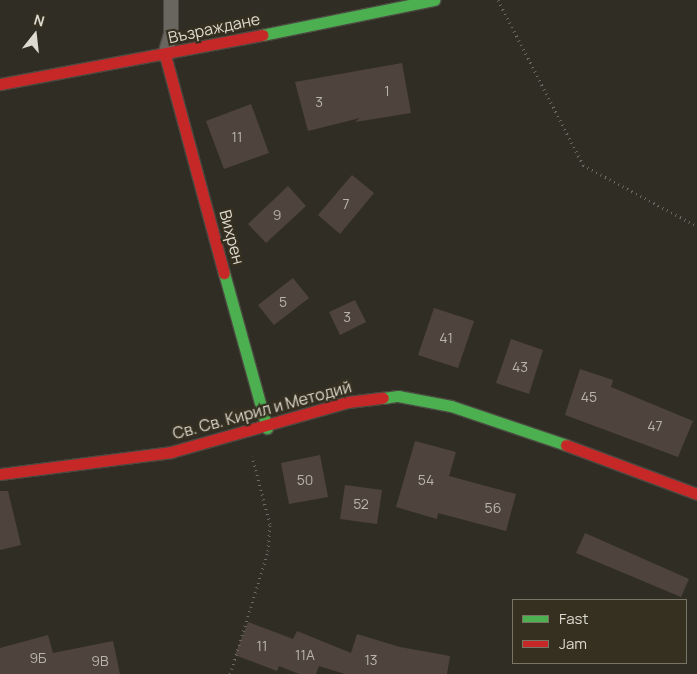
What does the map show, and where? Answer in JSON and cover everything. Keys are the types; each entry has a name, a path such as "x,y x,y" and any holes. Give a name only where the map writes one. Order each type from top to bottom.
{"street":[{"name":"Възраждане","path":"0,84 165,55 434,0"},
{"name":"Вихрен","path":"165,55 267,428"},
{"name":"Св. Св. Кирил и Методий","path":"0,474 171,452 267,428 348,402 398,396 424,399 536,434 697,494"}],"lane":[{"path":"165,55 171,34 171,0"}],"path":[{"path":"498,0 583,165 697,226"},
{"path":"230,674 268,551 270,524 247,433"}],"building":[{"path":"402,63 411,113 355,122 360,118 308,131 295,82"},
{"path":"251,104 269,153 224,169 206,121"},
{"path":"352,175 374,193 340,234 318,215"},
{"path":"288,186 306,206 266,243 248,224"},
{"path":"293,278 309,298 274,325 258,305"},
{"path":"355,300 366,322 340,335 329,312"},
{"path":"434,308 474,321 458,368 418,355"},
{"path":"511,339 543,350 529,394 496,383"},
{"path":"580,369 613,380 611,387 693,421 678,457 565,415"},
{"path":"415,441 456,452 449,476 516,494 506,531 438,513 437,519 396,507"},
{"path":"320,455 328,497 289,504 281,463"},
{"path":"345,485 382,490 377,524 340,519"},
{"path":"0,491 8,491 21,545 0,550"},
{"path":"585,533 689,579 681,597 576,553"},
{"path":"248,622 293,639 297,631 351,653 357,634 400,647 450,656 447,674 345,674 319,666 316,674 299,674 279,666 277,671 235,655"},
{"path":"48,635 53,653 113,641 120,674 0,674 0,648"}],"traffic: fast":[{"path":"262,35 434,0"},
{"path":"224,273 267,428"},
{"path":"383,398 398,396 451,406 566,445"}],"traffic: jam":[{"path":"0,84 262,35"},
{"path":"165,55 224,273"},
{"path":"0,474 171,452 348,402 383,398"},
{"path":"566,445 697,494"}]}
